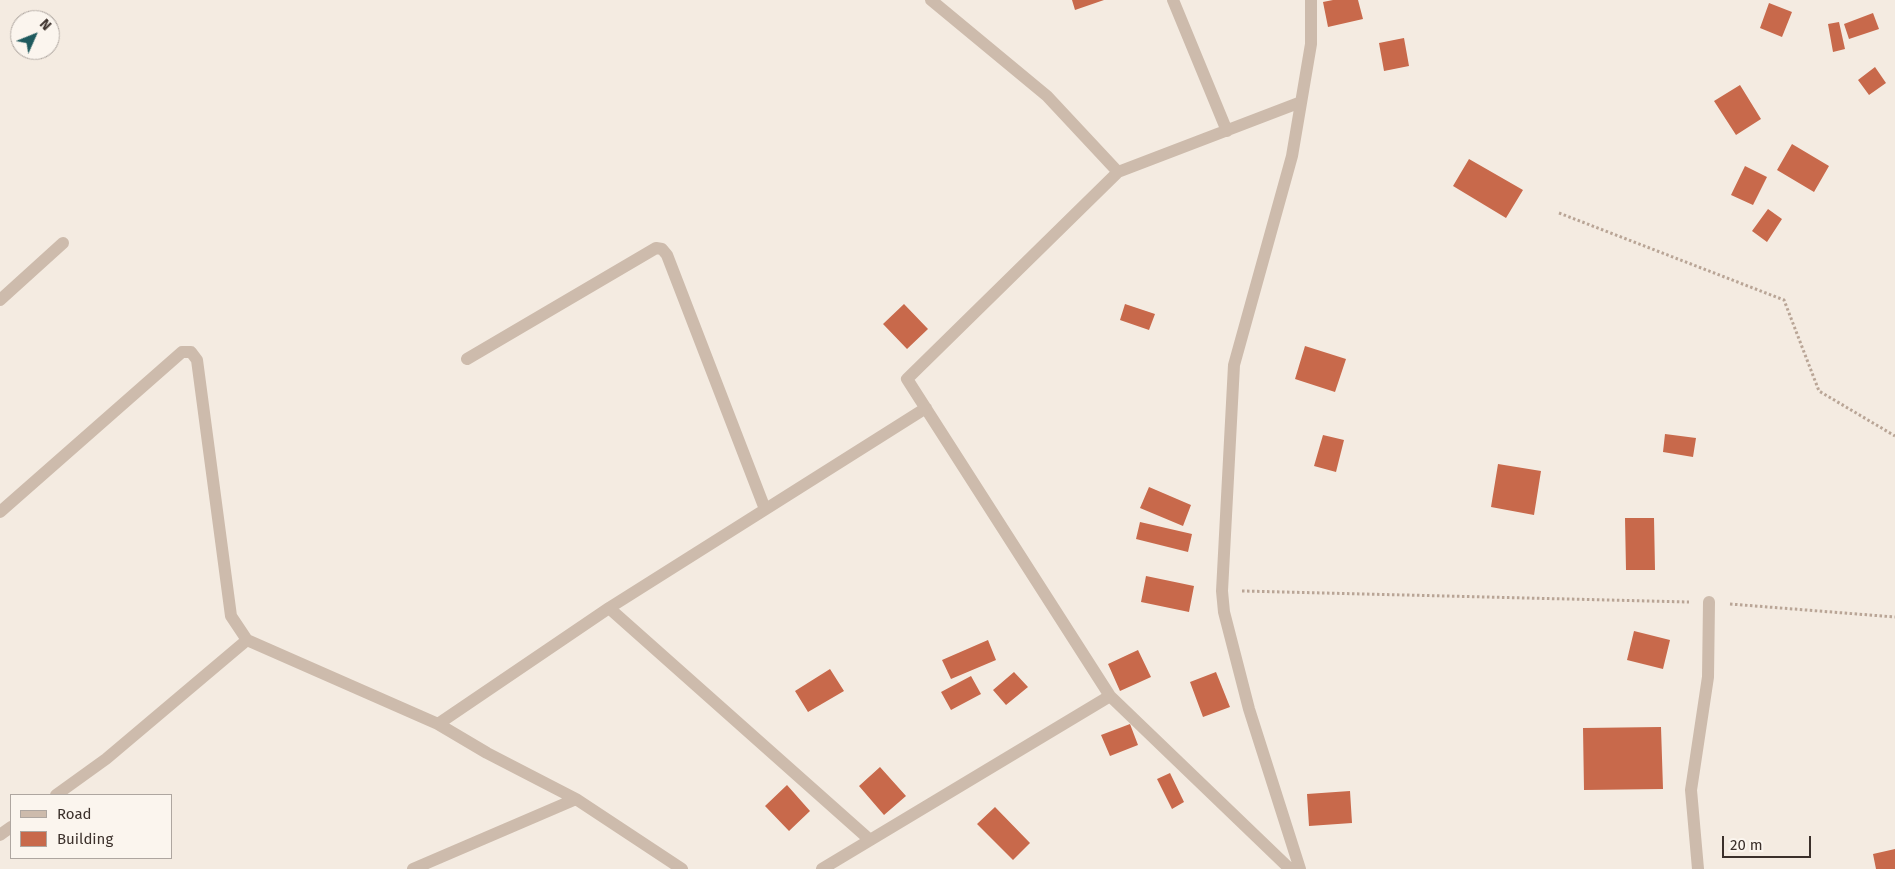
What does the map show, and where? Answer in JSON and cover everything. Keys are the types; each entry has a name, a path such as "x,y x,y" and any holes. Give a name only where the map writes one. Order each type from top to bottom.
{"street":[{"path":"931,0 1047,96 1118,172"},
{"path":"1173,0 1227,130"},
{"path":"1300,869 1249,708 1224,612 1222,591 1234,365 1292,156 1311,44 1312,0"},
{"path":"1290,869 1110,696 907,379 1118,172 1301,102"},
{"path":"0,300 64,244"},
{"path":"467,359 656,248 662,249 667,255 765,509"},
{"path":"0,512 182,352 190,352 197,360 231,616 247,640 438,724 487,753 576,799 682,869"},
{"path":"438,724 609,608 926,408"},
{"path":"1698,869 1691,790 1708,677 1709,602"},
{"path":"609,608 870,840"},
{"path":"57,794 106,759 247,640"},
{"path":"822,869 1110,696"},
{"path":"413,869 576,799"}],"path":[{"path":"1559,213 1784,300 1819,391 1895,436"},
{"path":"1222,591 1709,602 1895,617"}],"building":[{"path":"1072,0 1104,0 1075,10"},
{"path":"1358,0 1363,19 1328,27 1323,2"},
{"path":"1769,3 1792,12 1782,37 1760,28"},
{"path":"1873,13 1879,29 1849,39 1844,24"},
{"path":"1839,22 1845,49 1833,52 1828,24"},
{"path":"1404,38 1409,66 1384,71 1379,43"},
{"path":"1875,67 1886,83 1869,95 1858,80"},
{"path":"1740,85 1761,119 1736,135 1714,101"},
{"path":"1792,144 1829,166 1814,192 1777,170"},
{"path":"1469,159 1523,190 1506,218 1453,186"},
{"path":"1745,166 1767,177 1753,205 1731,195"},
{"path":"1768,209 1782,219 1767,242 1752,231"},
{"path":"904,304 928,329 907,349 883,324"},
{"path":"1125,304 1155,314 1149,330 1120,320"},
{"path":"1305,346 1346,359 1335,392 1295,379"},
{"path":"1665,434 1696,438 1693,457 1663,452"},
{"path":"1323,435 1344,440 1336,472 1314,466"},
{"path":"1498,464 1541,471 1534,515 1491,507"},
{"path":"1149,487 1191,505 1183,526 1140,508"},
{"path":"1625,518 1654,518 1655,570 1626,570"},
{"path":"1140,522 1192,534 1188,552 1136,539"},
{"path":"1146,576 1194,586 1189,612 1141,602"},
{"path":"1634,631 1670,640 1663,669 1627,660"},
{"path":"988,640 996,660 951,679 942,660"},
{"path":"1138,650 1151,677 1120,691 1108,664"},
{"path":"830,669 844,691 808,712 795,691"},
{"path":"1014,672 1028,687 1006,705 993,690"},
{"path":"1216,672 1230,707 1203,717 1190,682"},
{"path":"971,676 981,694 951,710 941,692"},
{"path":"1130,724 1138,745 1110,756 1101,735"},
{"path":"1661,727 1663,789 1584,790 1583,728"},
{"path":"880,767 906,796 884,815 859,786"},
{"path":"1170,773 1184,802 1172,809 1157,779"},
{"path":"787,785 810,811 789,831 765,806"},
{"path":"1350,791 1352,823 1309,826 1307,794"},
{"path":"995,807 1030,843 1013,860 977,824"},
{"path":"1895,849 1895,869 1876,869 1873,854"}]}
